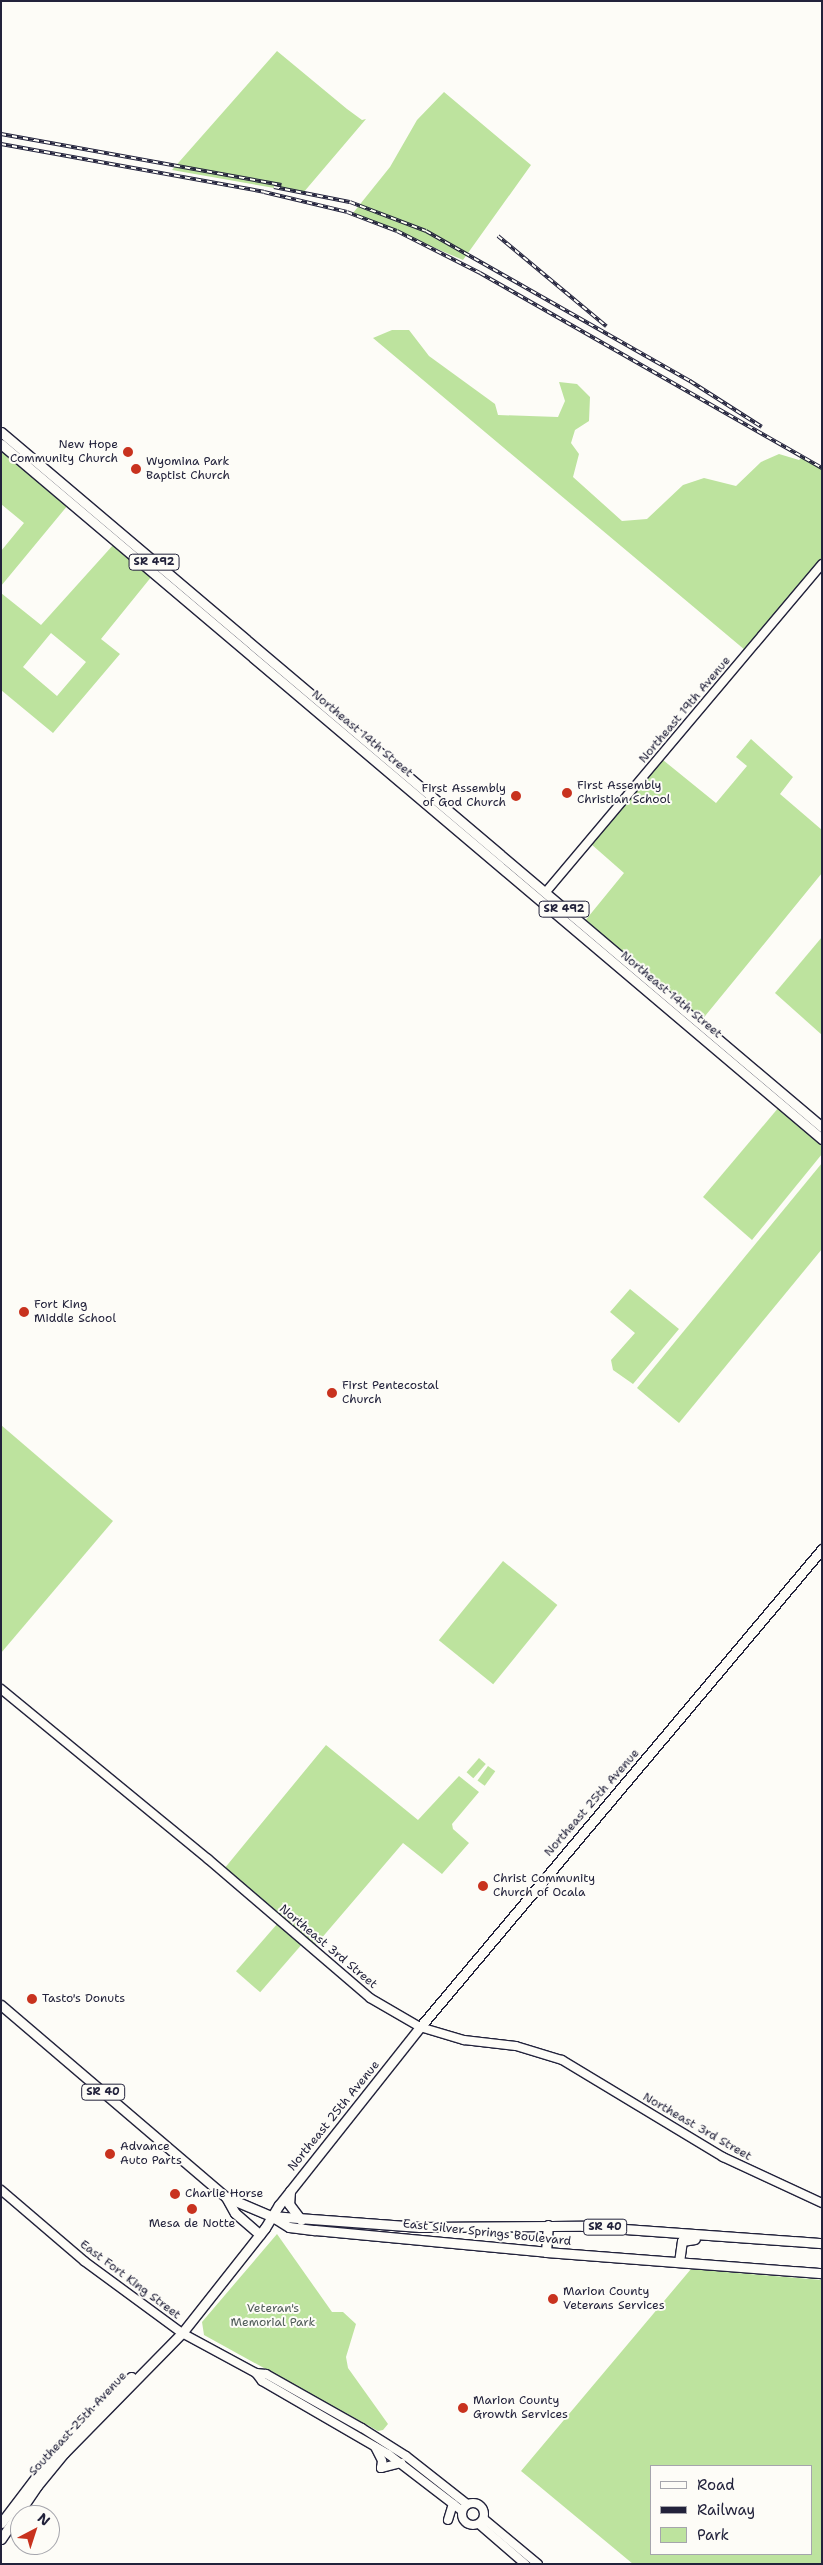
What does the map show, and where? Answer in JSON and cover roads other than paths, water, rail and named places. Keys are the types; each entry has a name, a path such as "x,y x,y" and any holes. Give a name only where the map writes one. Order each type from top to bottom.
{"main road":[{"name":"Northeast 14th Street","path":"1,432 822,1127"},
{"name":"Northeast 14th Street","path":"1,444 822,1139"},
{"name":"Northeast 25th Avenue","path":"271,2216 420,2027 822,1550"},
{"name":"East Silver Springs Boulevard","path":"1,2005 226,2197 298,2228 546,2252 821,2272"},
{"path":"290,2190 289,2204 301,2220"},
{"path":"226,2197 235,2213 260,2234"},
{"name":"East Silver Springs Boulevard","path":"271,2216 301,2220 420,2227 548,2225 822,2243"},
{"name":"Southeast 25th Avenue","path":"1,2538 37,2486 64,2453 182,2333 260,2234 271,2216"},
{"path":"546,2252 548,2225"},
{"path":"679,2262 679,2246 686,2238 746,2242 757,2239"},
{"name":"Southeast 25th Avenue","path":"1,2523 58,2448 99,2405 182,2333"}],"street":[{"name":"Northeast 19th Avenue","path":"545,893 822,564"},
{"name":"Northeast 3rd Street","path":"1,1689 208,1859 370,1998 420,2027 464,2040 516,2046 562,2060 723,2157 822,2203"},
{"name":"East Fort King Street","path":"1,2190 84,2261 182,2333 256,2373 266,2374 382,2440 464,2507"},
{"name":"East Fort King Street","path":"256,2373 262,2381 373,2445 401,2463 453,2504 464,2507"},
{"path":"373,2445 382,2461 381,2468 401,2463"},
{"path":"448,2520 453,2504"},
{"path":"526,2564 482,2522 479,2507 464,2507 461,2515 468,2523 482,2522 538,2564"}],"railway":[{"path":"1,134 281,185"},
{"path":"1,144 264,192 347,212 397,231 480,273 822,468"},
{"path":"274,187 350,202 426,231 690,381 762,427"},
{"path":"498,236 606,326"}],"place":[{"name":"New Hope Community Church","path":"128,452"},
{"name":"Wyomina Park Baptist Church","path":"136,469"},
{"name":"First Assembly Christian School","path":"567,793"},
{"name":"First Assembly of God Church","path":"516,796"},
{"name":"Fort King Middle School","path":"24,1312"},
{"name":"First Pentecostal Church","path":"332,1393"},
{"name":"Christ Community Church of Ocala","path":"483,1886"},
{"name":"Tasto's Donuts","path":"32,1999"},
{"name":"Advance Auto Parts","path":"110,2154"},
{"name":"Charlie Horse","path":"175,2194"},
{"name":"Mesa de Notte","path":"192,2209"},
{"name":"Marion County Veterans Services","path":"553,2299"},
{"name":"Marion County Growth Services","path":"463,2408"}],"park label":[{"name":"Veteran's Memorial Park","path":"273,2316"}]}
